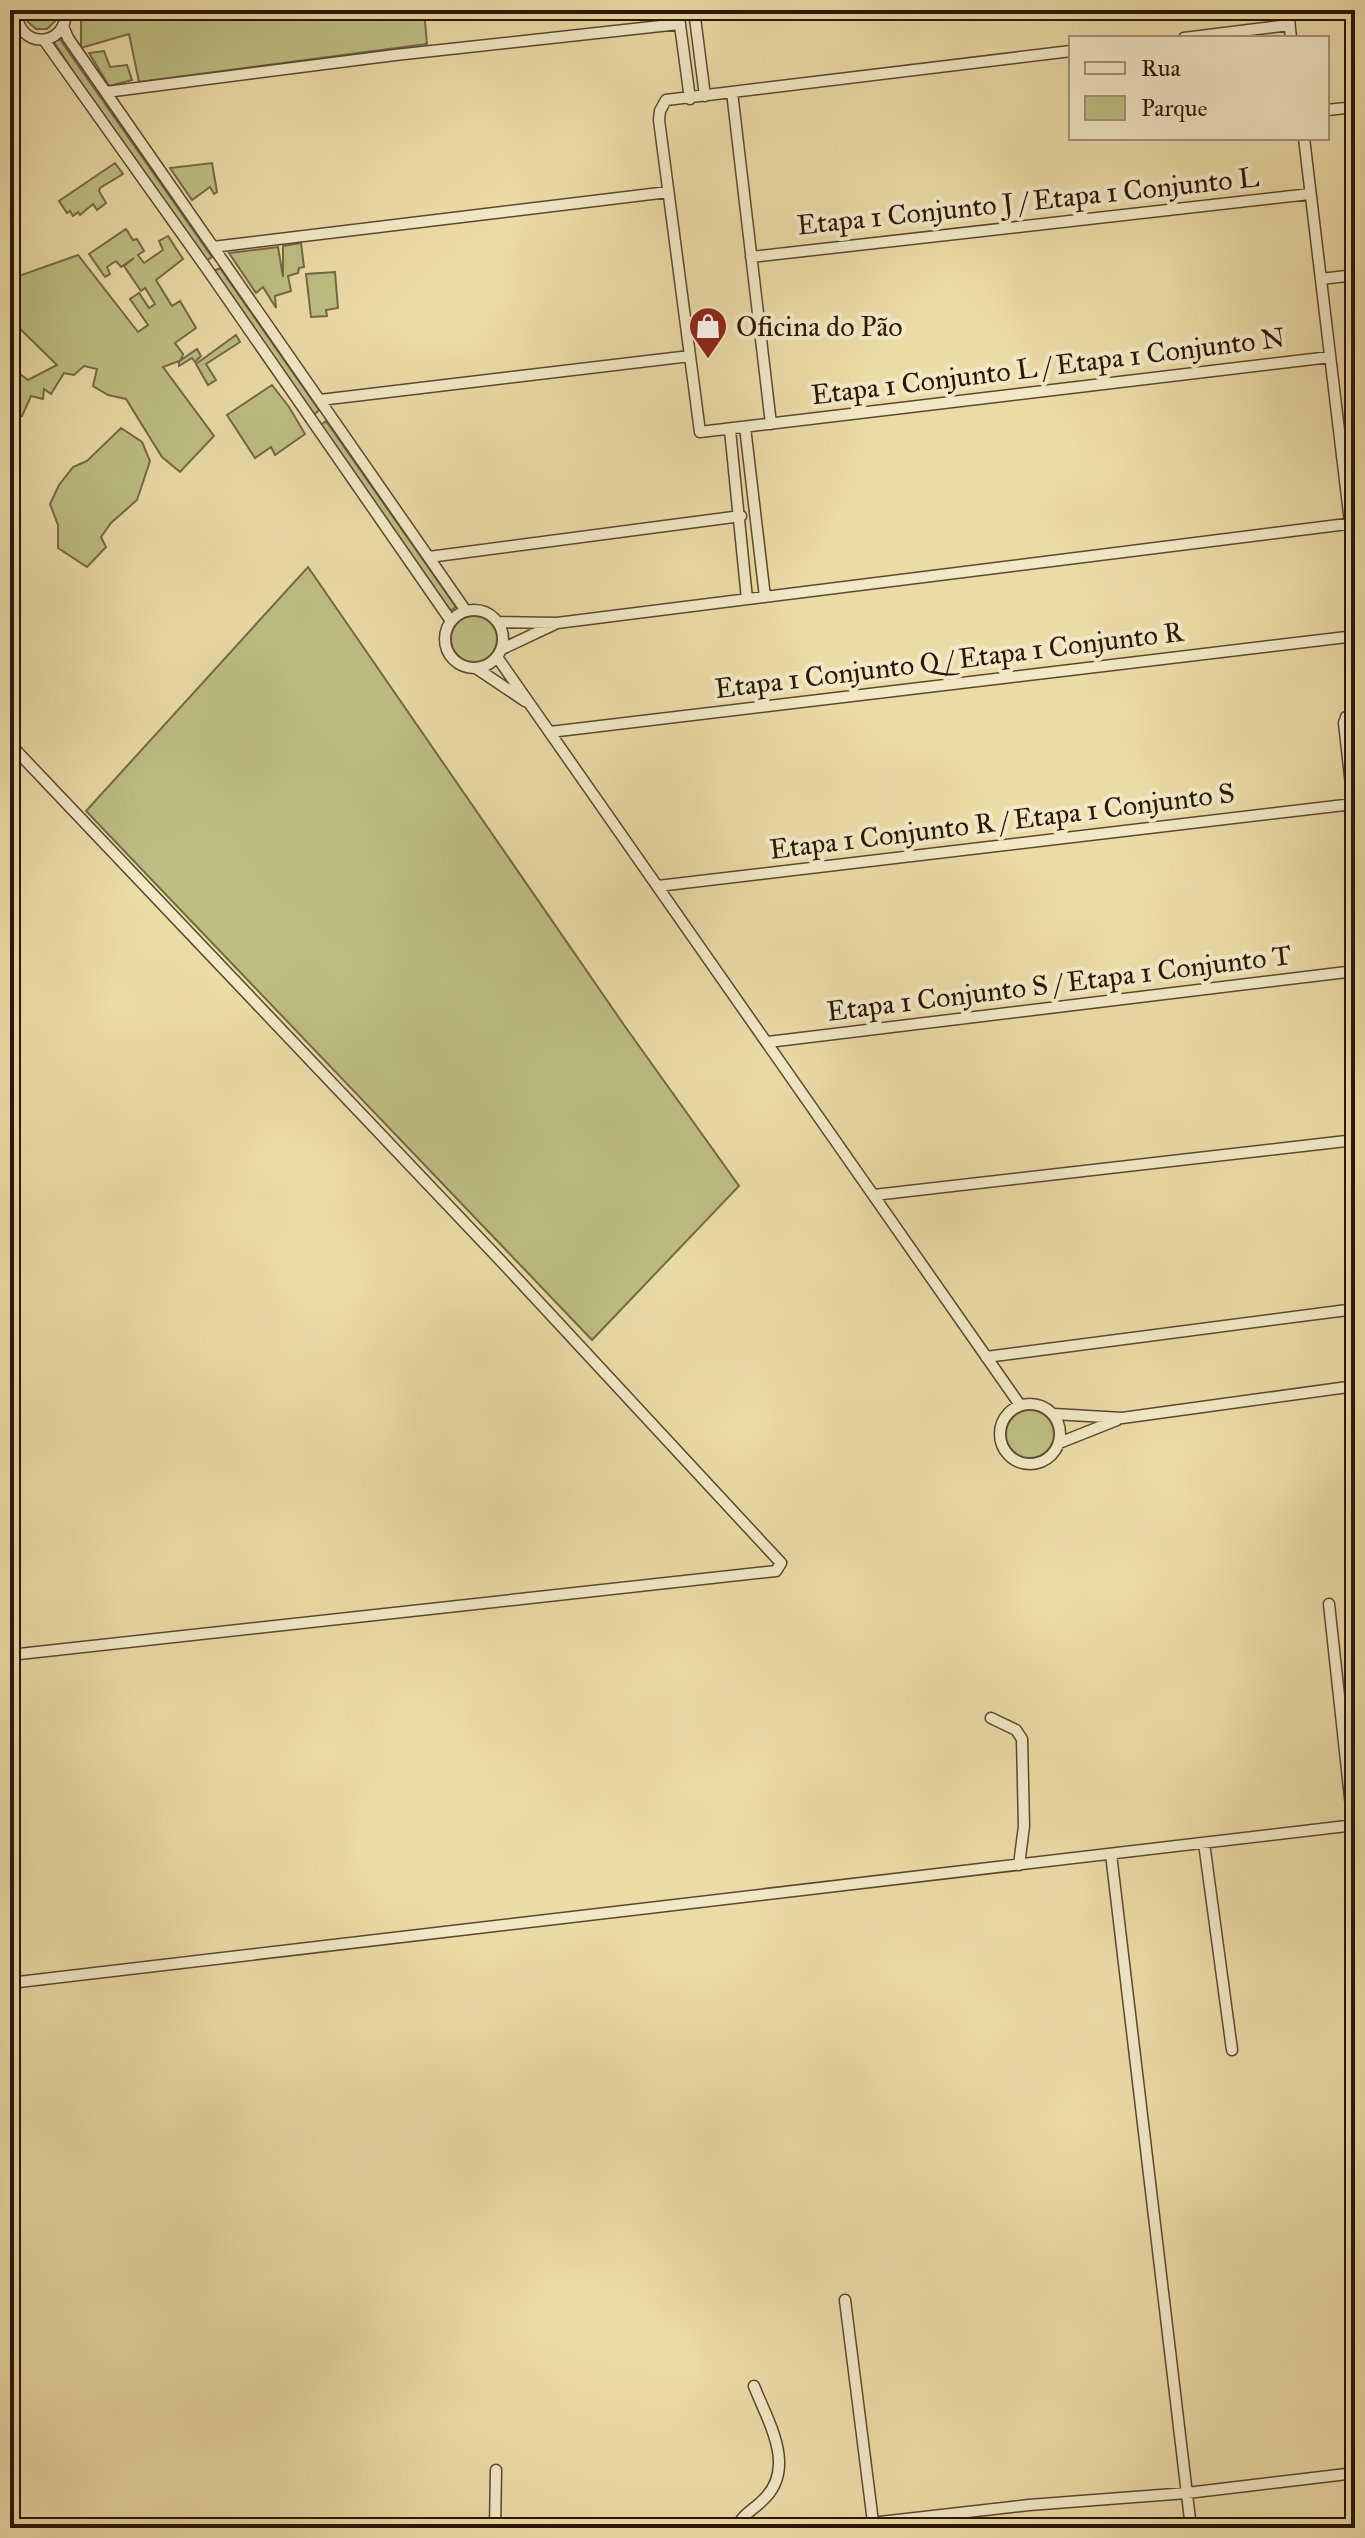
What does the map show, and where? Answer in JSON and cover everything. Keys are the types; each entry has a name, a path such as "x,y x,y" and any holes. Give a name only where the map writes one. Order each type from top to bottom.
{"street":[{"path":"17,10 20,27 26,35 44,40 63,26"},
{"path":"66,10 63,26 68,38 466,611"},
{"path":"678,10 690,99"},
{"path":"694,10 705,96"},
{"path":"1288,10 1291,36"},
{"path":"106,92 395,55 679,24"},
{"path":"1200,36 1289,25"},
{"path":"44,40 451,621"},
{"path":"747,599 730,430 699,431 668,192 660,111 666,100 1069,51"},
{"path":"732,92 771,424"},
{"path":"1329,110 1355,107"},
{"path":"1304,140 1353,523 1355,564"},
{"path":"213,247 668,192"},
{"name":"Etapa 1 Conjunto J / Etapa 1 Conjunto L","path":"751,257 1310,194"},
{"path":"207,269 221,259"},
{"path":"1321,279 1355,275"},
{"path":"320,400 690,356"},
{"name":"Etapa 1 Conjunto L / Etapa 1 Conjunto N","path":"730,430 1330,357"},
{"path":"314,423 329,412"},
{"path":"745,427 765,597"},
{"path":"1341,447 1355,445"},
{"path":"429,557 741,516"},
{"path":"498,622 557,623 1353,523"},
{"path":"526,702 476,668 458,663 446,648 446,630 451,621 466,611 484,611 498,622 504,640 499,653 526,702 768,1042 1020,1405"},
{"path":"476,668 488,665 499,653 557,623"},
{"name":"Etapa 1 Conjunto Q / Etapa 1 Conjunto R","path":"550,732 1355,636"},
{"path":"1355,714 1346,717 1344,723 1355,821"},
{"path":"10,744 489,1248 781,1563 776,1571 10,1654"},
{"name":"Etapa 1 Conjunto R / Etapa 1 Conjunto S","path":"658,886 1353,804"},
{"name":"Etapa 1 Conjunto S / Etapa 1 Conjunto T","path":"768,1042 1355,971"},
{"path":"874,1195 1355,1140"},
{"path":"986,1357 1355,1309"},
{"path":"1054,1414 1060,1428 1055,1452 1040,1463 1021,1463 1013,1459 1002,1444 1000,1435 1006,1417 1020,1405 1038,1405 1054,1414 1122,1418 1355,1386"},
{"path":"1059,1443 1122,1418"},
{"path":"10,1983 1354,1825 1329,1604"},
{"path":"991,1718 1016,1730 1022,1739 1024,1826 1019,1865"},
{"path":"1204,1843 1232,2050"},
{"path":"1111,1854 1191,2528"},
{"path":"845,2300 873,2522"},
{"path":"738,2528 739,2521 770,2494 780,2473 779,2451 754,2386"},
{"path":"495,2528 496,2470"},
{"path":"827,2528 1029,2505 1187,2493 1355,2473"}],"green space":[{"path":"27,10 56,10 55,21 47,29 36,29 28,22"},
{"path":"158,10 160,20 175,17 174,10 424,10 427,44 139,82 129,34 81,48 81,21 86,12"},
{"path":"59,38 212,257 206,261 70,67 54,42"},
{"path":"104,51 110,67 127,65 132,80 109,86 89,53"},
{"path":"115,163 123,174 100,188 106,203 97,210 93,204 80,215 78,212 73,216 70,211 67,213 59,201"},
{"path":"212,163 217,192 214,194 210,187 192,200 170,168"},
{"path":"126,229 144,251 138,255 144,263 163,250 159,241 168,236 183,259 156,280 172,306 180,301 196,328 175,343 183,354 181,360 197,349 201,356 195,362 192,358 179,366 179,361 163,367 214,436 180,472 162,457 126,399 108,395 93,386 97,369 84,366 74,375 64,373 51,394 44,389 43,399 31,396 22,416 10,418 10,373 16,371 28,380 57,365 10,319 10,290 16,277 78,255 138,332 148,325 130,299 139,293 149,308 155,304 145,288 141,291 124,266 134,258 121,267 116,261 107,267 110,274 105,277 89,254"},
{"path":"301,243 304,267 288,276 291,291 275,296 276,308 263,287 256,293 229,253 278,247 283,277 283,246"},
{"path":"220,268 319,410 315,414 214,271"},
{"path":"335,272 338,308 326,310 327,316 311,317 306,274"},
{"path":"236,335 240,342 206,364 216,380 208,385 196,364"},
{"path":"272,385 305,434 275,455 271,447 255,458 227,415"},
{"path":"326,421 456,607 450,611 321,425"},
{"path":"121,428 142,442 150,461 137,500 111,523 101,537 106,547 87,567 58,548 58,525 50,504 73,467 87,461"},
{"path":"308,567 739,1186 592,1340 86,811"},
{"path":"474,616 490,623 497,639 490,655 474,662 458,655 451,639 458,623"},
{"path":"1030,1410 1047,1417 1054,1434 1047,1451 1030,1458 1013,1451 1006,1434 1013,1417"}],"place":[{"name":"Oficina do Pão","path":"708,360"}]}
